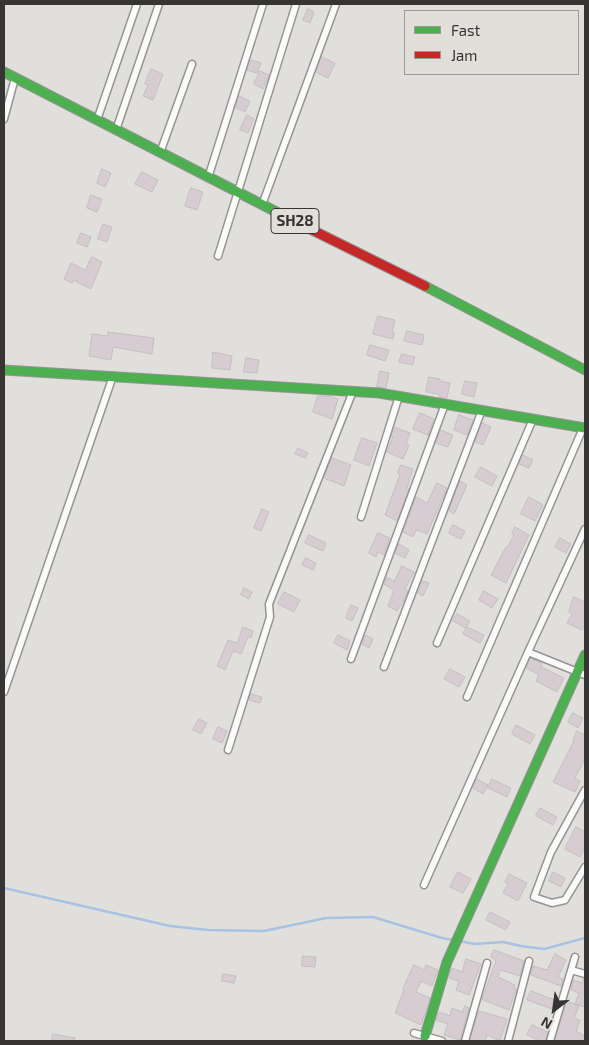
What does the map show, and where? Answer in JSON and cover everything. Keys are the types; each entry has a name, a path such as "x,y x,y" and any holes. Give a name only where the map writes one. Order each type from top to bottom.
{"street":[{"path":"97,120 137,4"},
{"path":"116,130 159,4"},
{"path":"208,178 264,4"},
{"path":"218,256 296,4"},
{"path":"262,205 336,4"},
{"path":"160,153 192,64"},
{"name":"SH28","path":"4,72 208,178 414,280 585,370"},
{"path":"4,119 15,78"},
{"path":"4,370 353,391 399,396 584,428 467,697"},
{"path":"4,692 113,376"},
{"path":"228,750 270,617 268,604 353,391"},
{"path":"361,516 399,396"},
{"path":"351,659 445,404"},
{"path":"384,667 482,410"},
{"path":"437,643 533,419"},
{"path":"424,885 585,529"},
{"path":"528,652 581,674"},
{"path":"425,1036 447,962 581,674 585,656"},
{"path":"585,790 551,852 534,897 552,903 565,900 585,867"},
{"path":"550,1041 575,957"},
{"path":"508,1041 529,961"},
{"path":"465,1041 487,963"},
{"path":"571,970 585,974"},
{"path":"414,1033 442,1041"}],"building":[{"path":"308,9 314,12 310,23 303,20"},
{"path":"322,57 335,63 328,78 316,72"},
{"path":"251,60 261,63 257,73 247,70"},
{"path":"151,69 163,74 153,100 143,96 148,85 145,84"},
{"path":"260,71 269,75 263,89 254,84"},
{"path":"239,96 250,101 245,112 236,108"},
{"path":"247,115 254,119 248,133 240,130"},
{"path":"102,169 111,173 105,187 97,183"},
{"path":"142,172 158,180 152,192 135,184"},
{"path":"191,188 203,192 197,210 185,206"},
{"path":"91,195 102,199 97,212 87,208"},
{"path":"103,224 112,227 107,242 98,239"},
{"path":"81,233 91,237 87,247 77,243"},
{"path":"92,257 102,262 91,289 73,280 72,283 64,279 71,263 85,270"},
{"path":"378,316 395,320 392,332 394,333 393,339 373,334"},
{"path":"407,331 424,335 422,345 404,341"},
{"path":"108,332 154,338 152,354 113,347 111,360 89,356 92,334 108,336"},
{"path":"370,345 389,350 385,361 367,355"},
{"path":"213,352 232,356 230,370 212,368"},
{"path":"402,354 415,357 413,365 399,362"},
{"path":"246,358 259,360 257,373 244,372"},
{"path":"380,371 389,373 386,388 377,387"},
{"path":"429,377 450,383 447,398 439,397 439,394 426,392"},
{"path":"465,381 477,383 474,397 462,394"},
{"path":"318,396 329,396 338,399 332,419 313,412"},
{"path":"420,413 434,419 428,435 413,429"},
{"path":"459,415 473,420 467,435 454,430"},
{"path":"482,423 491,427 483,445 475,442"},
{"path":"394,427 410,433 406,444 409,445 403,459 387,452 393,437 391,437"},
{"path":"441,430 453,435 448,447 436,443"},
{"path":"362,438 377,443 369,466 354,460"},
{"path":"298,448 308,453 305,458 295,454"},
{"path":"523,455 533,460 529,468 519,464"},
{"path":"332,458 351,465 344,486 324,478"},
{"path":"401,465 413,469 407,488 409,489 397,521 385,515 400,474 398,473"},
{"path":"481,467 497,476 492,486 475,477"},
{"path":"460,481 467,485 454,514 449,511"},
{"path":"437,483 447,488 427,534 416,530 413,537 403,532 416,497 427,503"},
{"path":"529,497 543,505 535,521 521,514"},
{"path":"262,509 269,512 261,531 254,528"},
{"path":"453,525 465,531 461,539 449,533"},
{"path":"515,527 529,535 506,583 491,575 514,535 512,534"},
{"path":"378,533 390,538 384,555 378,552 376,557 369,553"},
{"path":"309,535 326,543 323,551 305,543"},
{"path":"560,538 571,544 566,553 555,547"},
{"path":"399,544 409,550 405,558 395,553"},
{"path":"306,558 316,563 313,570 302,565"},
{"path":"402,566 414,572 405,589 408,591 397,611 388,606 394,590 384,584 387,577 394,581"},
{"path":"423,581 429,583 423,596 418,593"},
{"path":"244,588 252,592 249,599 241,595"},
{"path":"484,591 498,599 492,608 479,600"},
{"path":"284,592 300,600 294,612 278,604"},
{"path":"574,597 585,602 585,624 582,630 567,623 572,614 569,612"},
{"path":"351,605 358,608 352,621 346,618"},
{"path":"457,614 470,621 466,628 453,621"},
{"path":"243,627 253,631 251,638 248,637 241,654 233,651 225,670 217,666 228,640 237,643"},
{"path":"467,627 484,635 480,643 463,634"},
{"path":"338,635 350,641 347,650 334,643"},
{"path":"365,635 373,639 369,648 362,644"},
{"path":"531,658 542,664 541,667 564,678 557,692 536,681 539,675 526,668"},
{"path":"450,669 465,677 459,687 444,679"},
{"path":"251,694 262,697 260,703 249,700"},
{"path":"573,713 583,718 578,728 568,722"},
{"path":"199,719 207,723 201,734 193,730"},
{"path":"516,725 535,735 530,744 512,734"},
{"path":"218,727 227,731 222,743 213,739"},
{"path":"577,731 585,735 585,759 575,778 580,781 575,792 553,782 574,741"},
{"path":"477,779 488,785 483,794 473,788"},
{"path":"492,779 511,788 507,797 488,788"},
{"path":"540,808 557,817 553,825 536,816"},
{"path":"576,827 585,832 585,848 580,857 565,849"},
{"path":"458,872 471,879 463,893 450,887"},
{"path":"553,872 565,878 561,887 549,881"},
{"path":"509,874 527,883 518,901 503,893 508,884 505,882"},
{"path":"490,912 510,922 506,930 486,920"},
{"path":"494,950 524,961 520,976 500,970 498,977 515,985 514,988 516,989 509,1010 482,999 496,961 491,957"},
{"path":"555,954 566,960 558,977 563,979 561,986 531,975 533,966 547,970"},
{"path":"303,956 316,957 315,967 302,966"},
{"path":"466,959 481,964 469,995 456,990 459,981 449,978 452,968 462,972"},
{"path":"414,965 424,970 426,965 438,970 432,986 421,981 416,992 430,998 421,1025 395,1013"},
{"path":"223,974 236,976 234,983 222,981"},
{"path":"584,979 585,1007 575,1004 579,993 571,990 573,980 582,983"},
{"path":"531,991 557,1001 555,1007 552,1007 552,1009 527,1000"},
{"path":"567,1001 579,1006 574,1018 580,1020 576,1031 585,1036 585,1041 555,1041"},
{"path":"465,1006 469,1008 460,1040 444,1035 448,1024 436,1020 439,1012 450,1016 452,1008 462,1012"},
{"path":"479,1011 507,1019 500,1041 487,1035 485,1041 470,1041"},
{"path":"532,1025 548,1032 545,1041 540,1041 527,1035"},
{"path":"53,1034 75,1038 74,1041 52,1041"}],"waterway":[{"path":"4,888 170,926 208,930 264,931 326,918 373,917 454,940"},
{"path":"459,941 475,944 503,942 544,949 585,938"}],"traffic: fast":[{"path":"4,72 296,222"},
{"path":"425,286 585,370"},
{"path":"4,370 379,393 585,428"},
{"path":"425,1036 447,962 585,655"}],"traffic: jam":[{"path":"296,222 425,286"}]}
